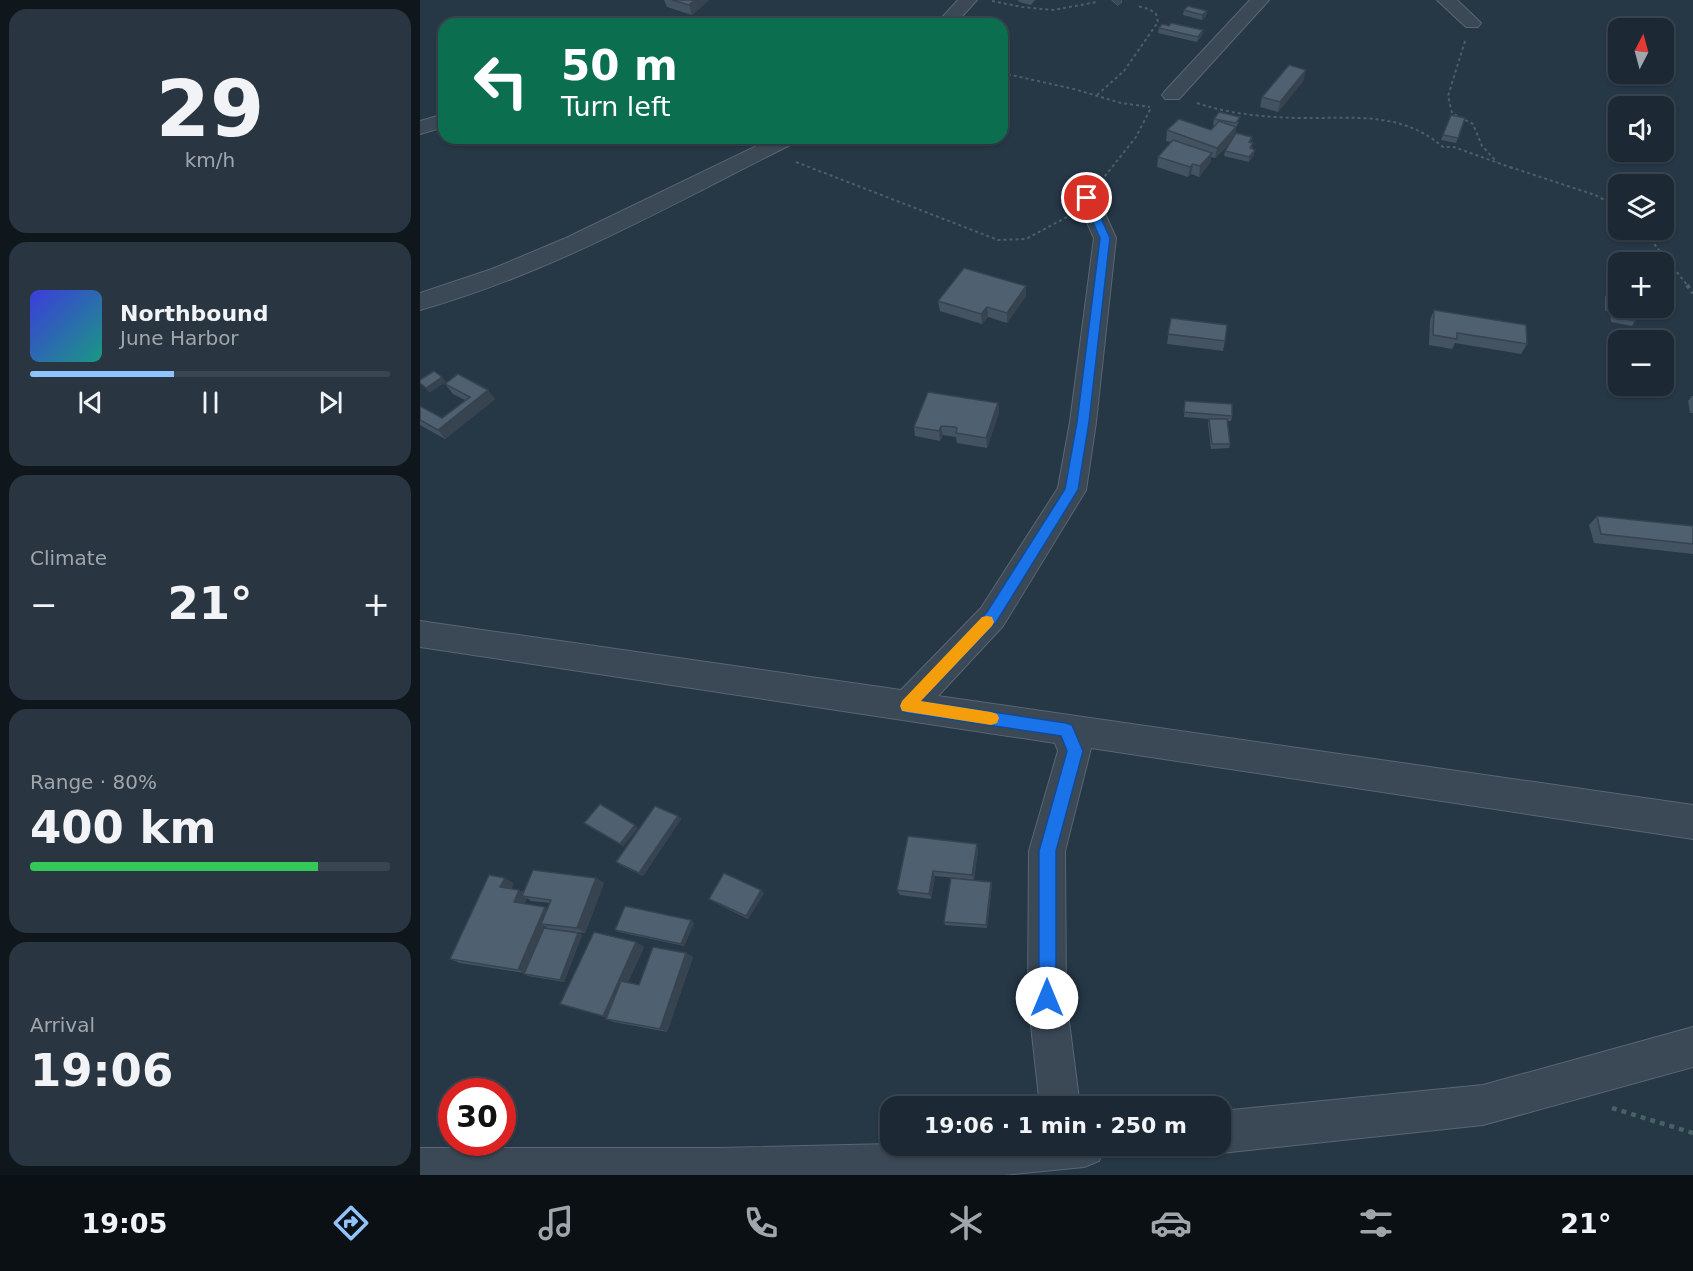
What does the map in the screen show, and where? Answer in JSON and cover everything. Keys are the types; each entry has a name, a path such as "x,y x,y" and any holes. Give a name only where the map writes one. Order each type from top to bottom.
{"street":[{"path":"951,18 968,0"},
{"path":"1172,94 1260,0"},
{"path":"1446,0 1472,23"},
{"path":"420,128 438,122"},
{"path":"753,144 765,149"},
{"path":"420,302 500,274 574,243 776,144"},
{"path":"907,706 992,617 1072,490 1083,422 1105,238 1087,198"},
{"path":"420,634 1693,822"},
{"path":"1059,1096 1047,998 1047,851 1075,751 1066,729"},
{"path":"1231,1131 1483,1105 1693,1047"},
{"path":"420,1169 718,1169 897,1165 932,1168 1011,1156"}],"path":[{"path":"988,0 1015,6 1057,9 1074,8 1093,2 1117,1 1149,9 1156,14 1158,22 1124,71 1097,95"},
{"path":"1472,23 1455,68 1448,96 1452,113 1473,124 1482,146 1497,162 1512,168"},
{"path":"1008,74 1130,105 1151,106 1166,95 1172,94 1202,105 1241,112 1306,118 1386,120 1423,131 1443,147 1454,147 1594,195 1608,202"},
{"path":"765,149 998,240 1010,243 1019,242 1044,232 1074,212 1135,138 1149,116 1151,106"},
{"path":"1651,240 1693,293"},
{"path":"1603,1105 1693,1133"}],"building":[{"path":"672,0 695,0 689,5"},
{"path":"1188,6 1207,11 1202,15 1184,10"},
{"path":"1171,23 1203,30 1198,37 1159,28 1162,24 1169,26"},
{"path":"1289,65 1306,70 1280,102 1262,97"},
{"path":"1219,112 1240,117 1236,123 1214,119"},
{"path":"1451,115 1465,118 1458,138 1443,135"},
{"path":"1179,119 1211,130 1219,121 1236,127 1217,148 1167,130"},
{"path":"1236,133 1252,137 1249,142 1253,143 1250,148 1255,150 1249,157 1225,151"},
{"path":"1173,140 1212,153 1200,166 1193,164 1190,167 1158,157"},
{"path":"964,268 1026,286 1007,313 987,307 981,314 938,301"},
{"path":"1434,310 1526,325 1527,344 1457,333 1457,339 1433,335"},
{"path":"1171,318 1227,325 1225,341 1168,334"},
{"path":"1619,318 1635,318 1635,321"},
{"path":"434,371 442,377 426,388 420,380"},
{"path":"458,374 488,390 438,430 420,420 420,406 442,418 470,397 445,384"},
{"path":"928,392 998,403 986,438 956,433 957,428 955,427 941,426 939,431 914,427"},
{"path":"1185,401 1232,404 1232,416 1184,412"},
{"path":"1209,419 1227,419 1230,444 1212,444"},
{"path":"1597,516 1693,526 1693,544 1601,534"},
{"path":"600,804 635,825 620,844 584,823"},
{"path":"655,806 678,816 639,873 616,862"},
{"path":"908,836 977,844 972,875 933,871 929,894 897,890"},
{"path":"533,870 596,878 577,928 541,924 551,900 522,896"},
{"path":"724,873 761,890 746,916 709,899"},
{"path":"489,875 505,878 500,887 519,890 514,902 545,907 518,970 450,959"},
{"path":"951,878 991,882 986,925 944,922"},
{"path":"625,906 691,920 681,944 615,930"},
{"path":"544,928 578,933 560,980 524,974"},
{"path":"594,932 636,942 603,1016 560,1004"},
{"path":"653,947 686,953 660,1029 606,1019 621,981 639,985"}],"slow traffic":[{"path":"987,622 907,706 991,718"}],"route":[{"path":"1047,998 1047,851 1075,751 1066,729 907,706 992,617 1072,490 1083,422 1105,238 1087,198"}]}
